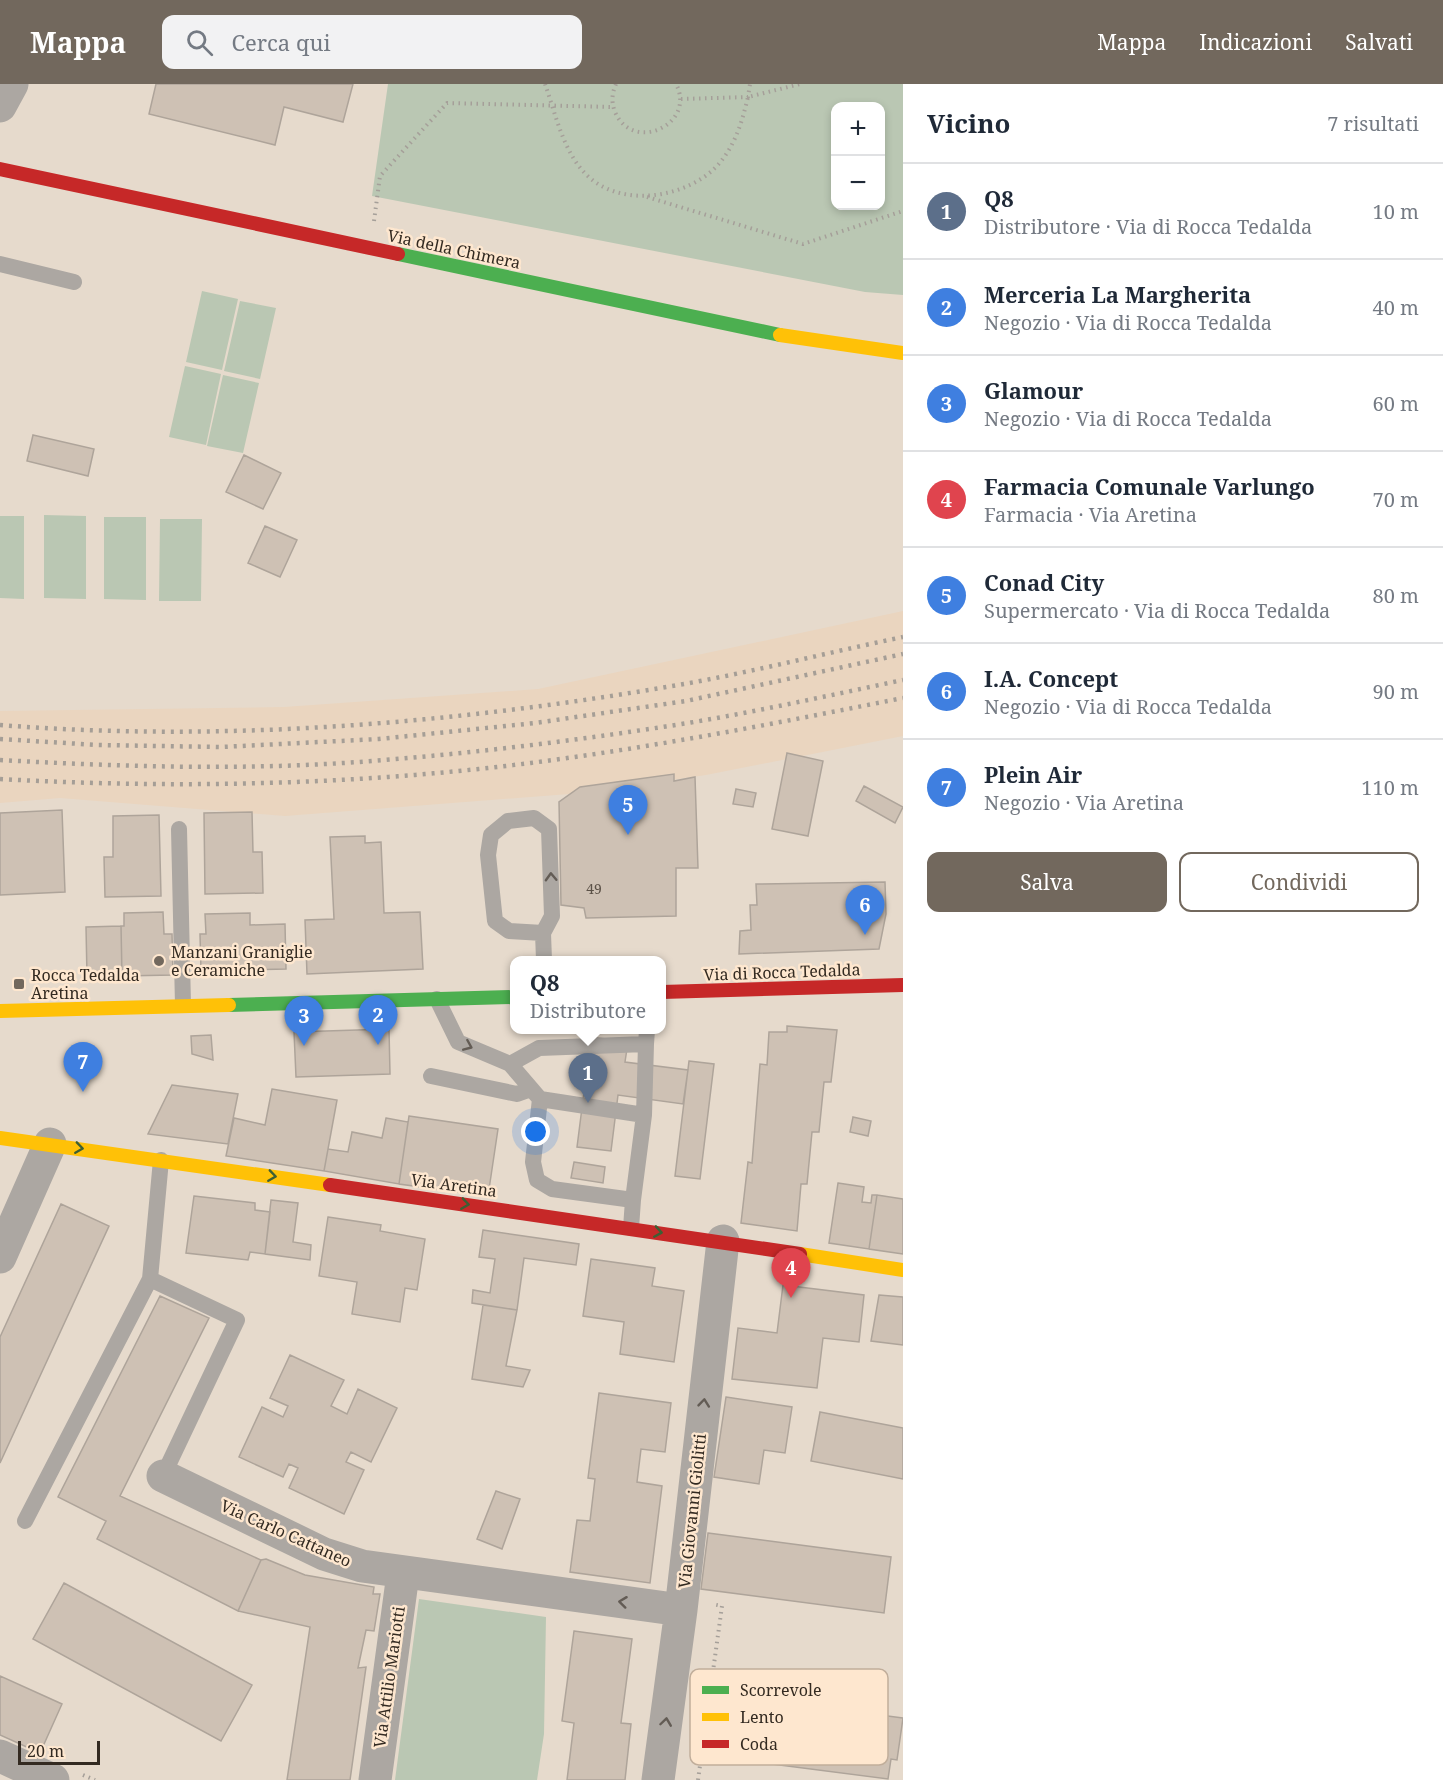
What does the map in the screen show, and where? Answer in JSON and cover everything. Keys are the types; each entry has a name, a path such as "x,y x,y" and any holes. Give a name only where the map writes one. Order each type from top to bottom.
{"street":[{"path":"0,106 12,84"},
{"name":"Via della Chimera","path":"0,169 772,334 903,352"},
{"name":"Via di Rocca Tedalda","path":"666,992 903,985"},
{"path":"0,1011 510,997"},
{"name":"Via Aretina","path":"0,1138 723,1241 903,1270"},
{"path":"0,1257 50,1144"},
{"name":"Via Giovanni Giolitti","path":"658,1780 681,1610 723,1241"},
{"name":"Via Carlo Cattaneo","path":"163,1476 324,1554 362,1566 403,1574 681,1610"},
{"name":"Via Attilio Mariotti","path":"375,1780 403,1574"},
{"path":"0,1756 53,1780"}],"lane":[{"path":"0,264 74,282"},
{"path":"543,933 509,931 495,921 488,855 491,836 508,821 534,818 549,829 552,916 543,933 544,956"},
{"path":"178,829 183,1005"},
{"path":"437,999 458,1042 510,1064 535,1094 533,1162 537,1180 552,1189 633,1200"},
{"path":"510,1064 539,1048 647,1037 644,1115 631,1228"},
{"path":"431,1076 517,1094 535,1094 644,1115"},
{"path":"24,1521 150,1280 161,1160"},
{"name":"Via Carlo Cattaneo","path":"150,1280 237,1320 163,1476"}],"path":[{"path":"545,84 570,153 591,178 616,191 643,196 803,244 903,211"},
{"path":"616,84 612,97 614,107 625,126 645,134 656,132 674,119 681,99 676,84"},
{"path":"643,196 670,193 697,182 716,166 732,146 741,125 750,84"},
{"path":"681,99 748,97 800,84"},
{"path":"371,248 380,176 447,103 614,107"}],"shaded area":[{"path":"903,611 903,736 706,775 582,793 285,816 60,798 0,803 0,711 284,707 538,689"}],"green space":[{"path":"388,84 903,84 903,295 865,292 372,196"},
{"path":"202,291 238,299 222,370 186,362"},
{"path":"240,301 276,308 260,379 224,371"},
{"path":"185,366 221,374 206,445 169,437"},
{"path":"223,375 259,383 243,453 207,446"},
{"path":"44,515 86,516 86,599 44,598"},
{"path":"0,516 24,516 24,599 0,598"},
{"path":"104,517 146,517 146,600 104,599"},
{"path":"160,519 202,519 201,601 159,601"},
{"path":"419,1599 546,1617 544,1734 537,1780 395,1780"}],"building":[{"path":"156,84 353,84 343,122 284,107 275,145 149,114"},
{"path":"33,435 94,449 88,476 27,461"},
{"path":"244,455 281,473 263,509 226,492"},
{"path":"265,526 297,540 280,577 248,563"},
{"path":"787,753 823,761 808,836 772,829"},
{"path":"674,774 674,781 695,777 698,868 676,868 676,916 586,918 584,908 561,905 559,802 580,787"},
{"path":"864,786 903,807 895,823 856,801"},
{"path":"736,789 756,793 753,807 733,804"},
{"path":"62,810 65,892 0,895 0,813"},
{"path":"252,812 253,852 262,852 263,893 205,894 204,813"},
{"path":"159,815 161,896 105,897 104,857 113,857 113,816"},
{"path":"365,836 365,843 381,842 384,913 420,912 423,969 307,974 305,920 334,919 330,837"},
{"path":"885,882 886,914 879,949 739,954 740,931 751,930 750,905 757,905 756,884"},
{"path":"163,912 164,934 172,934 173,975 122,976 121,926 124,926 124,913"},
{"path":"250,913 250,925 285,924 286,969 201,971 200,934 206,934 205,914"},
{"path":"121,926 122,976 87,976 86,927"},
{"path":"787,1026 837,1030 831,1082 824,1082 819,1132 812,1132 807,1184 801,1184 797,1231 741,1223 748,1162 752,1163 760,1064 767,1065 769,1032 787,1032"},
{"path":"389,1029 390,1074 296,1077 294,1032"},
{"path":"211,1035 213,1060 192,1054 191,1036"},
{"path":"591,1037 628,1042 625,1062 688,1070 683,1104 618,1095 611,1151 577,1147"},
{"path":"689,1061 714,1064 700,1179 675,1176"},
{"path":"172,1085 238,1094 228,1144 148,1134"},
{"path":"272,1089 337,1100 324,1171 226,1156 234,1118 265,1125"},
{"path":"409,1116 498,1129 488,1196 399,1184"},
{"path":"853,1117 871,1121 868,1136 850,1132"},
{"path":"386,1118 408,1122 399,1184 324,1171 328,1149 348,1152 352,1132 382,1138"},
{"path":"574,1162 605,1167 603,1183 571,1178"},
{"path":"838,1183 864,1187 862,1202 871,1203 872,1195 877,1195 869,1249 829,1243"},
{"path":"877,1195 903,1199 903,1254 869,1249"},
{"path":"194,1196 255,1203 255,1210 270,1212 265,1254 250,1252 248,1260 186,1253"},
{"path":"271,1200 298,1203 293,1242 311,1245 310,1260 265,1254"},
{"path":"61,1204 109,1226 0,1463 0,1337"},
{"path":"328,1217 381,1225 380,1231 425,1239 417,1290 405,1288 400,1322 352,1314 357,1282 319,1276"},
{"path":"483,1230 579,1244 576,1265 524,1258 517,1310 472,1303 473,1290 490,1293 495,1259 479,1257"},
{"path":"591,1259 655,1268 652,1286 684,1291 674,1362 620,1354 624,1322 583,1316"},
{"path":"783,1285 864,1295 859,1342 823,1338 817,1388 732,1379 738,1328 777,1333"},
{"path":"879,1295 903,1297 903,1345 871,1341"},
{"path":"160,1296 209,1318 120,1496 261,1560 238,1611 97,1539 106,1521 58,1497"},
{"path":"483,1305 517,1310 506,1366 530,1370 523,1387 472,1379"},
{"path":"290,1355 344,1380 331,1406 347,1414 358,1389 397,1408 371,1462 351,1452 346,1462 364,1470 344,1514 289,1488 298,1468 289,1464 283,1477 239,1457 262,1407 283,1417 288,1406 270,1398"},
{"path":"599,1393 671,1403 665,1452 641,1449 637,1482 662,1486 650,1583 570,1572 577,1520 590,1521 595,1479 588,1478"},
{"path":"726,1397 792,1407 785,1453 764,1450 759,1484 714,1477"},
{"path":"820,1412 903,1428 903,1479 811,1461"},
{"path":"496,1491 520,1499 502,1549 477,1539"},
{"path":"708,1533 891,1557 884,1613 701,1589"},
{"path":"266,1559 305,1575 374,1587 373,1594 380,1594 374,1631 366,1630 358,1668 366,1667 350,1780 287,1780 310,1627 238,1611 261,1560"},
{"path":"64,1583 252,1685 221,1741 33,1639"},
{"path":"574,1631 632,1639 621,1723 631,1724 625,1780 567,1780 574,1723 562,1721"},
{"path":"0,1676 62,1704 40,1753 0,1735"},
{"path":"888,1716 903,1718 897,1760 891,1759 888,1779 780,1765 888,1765"}],"railway":[{"path":"0,725 171,732 343,726 429,719 600,698 684,684 903,637"},
{"path":"0,739 98,745 221,747 379,739 535,723 686,701 903,654"},
{"path":"0,760 240,767 422,757 688,723 903,680"},
{"path":"0,779 135,784 270,783 471,770 630,749 903,698"}],"traffic: fast":[{"path":"398,254 780,335"},
{"path":"229,1005 510,997"}],"traffic: slow":[{"path":"780,335 903,353"},
{"path":"0,1011 229,1005"},
{"path":"0,1138 330,1185"},
{"path":"800,1254 903,1270"}],"traffic: jam":[{"path":"0,169 398,254"},
{"path":"666,992 903,985"},
{"path":"330,1185 800,1254"}],"place":[{"name":"Conad City","path":"628,835"},
{"name":"I.A. Concept","path":"865,935"},
{"name":"Manzani Graniglie e Ceramiche","path":"159,961"},
{"name":"Rocca Tedalda Aretina","path":"19,984"},
{"name":"Merceria La Margherita","path":"378,1045"},
{"name":"Glamour","path":"304,1046"},
{"name":"Plein Air","path":"83,1092"},
{"name":"Q8","path":"588,1103"},
{"name":"Farmacia Comunale Varlungo","path":"791,1298"}]}
